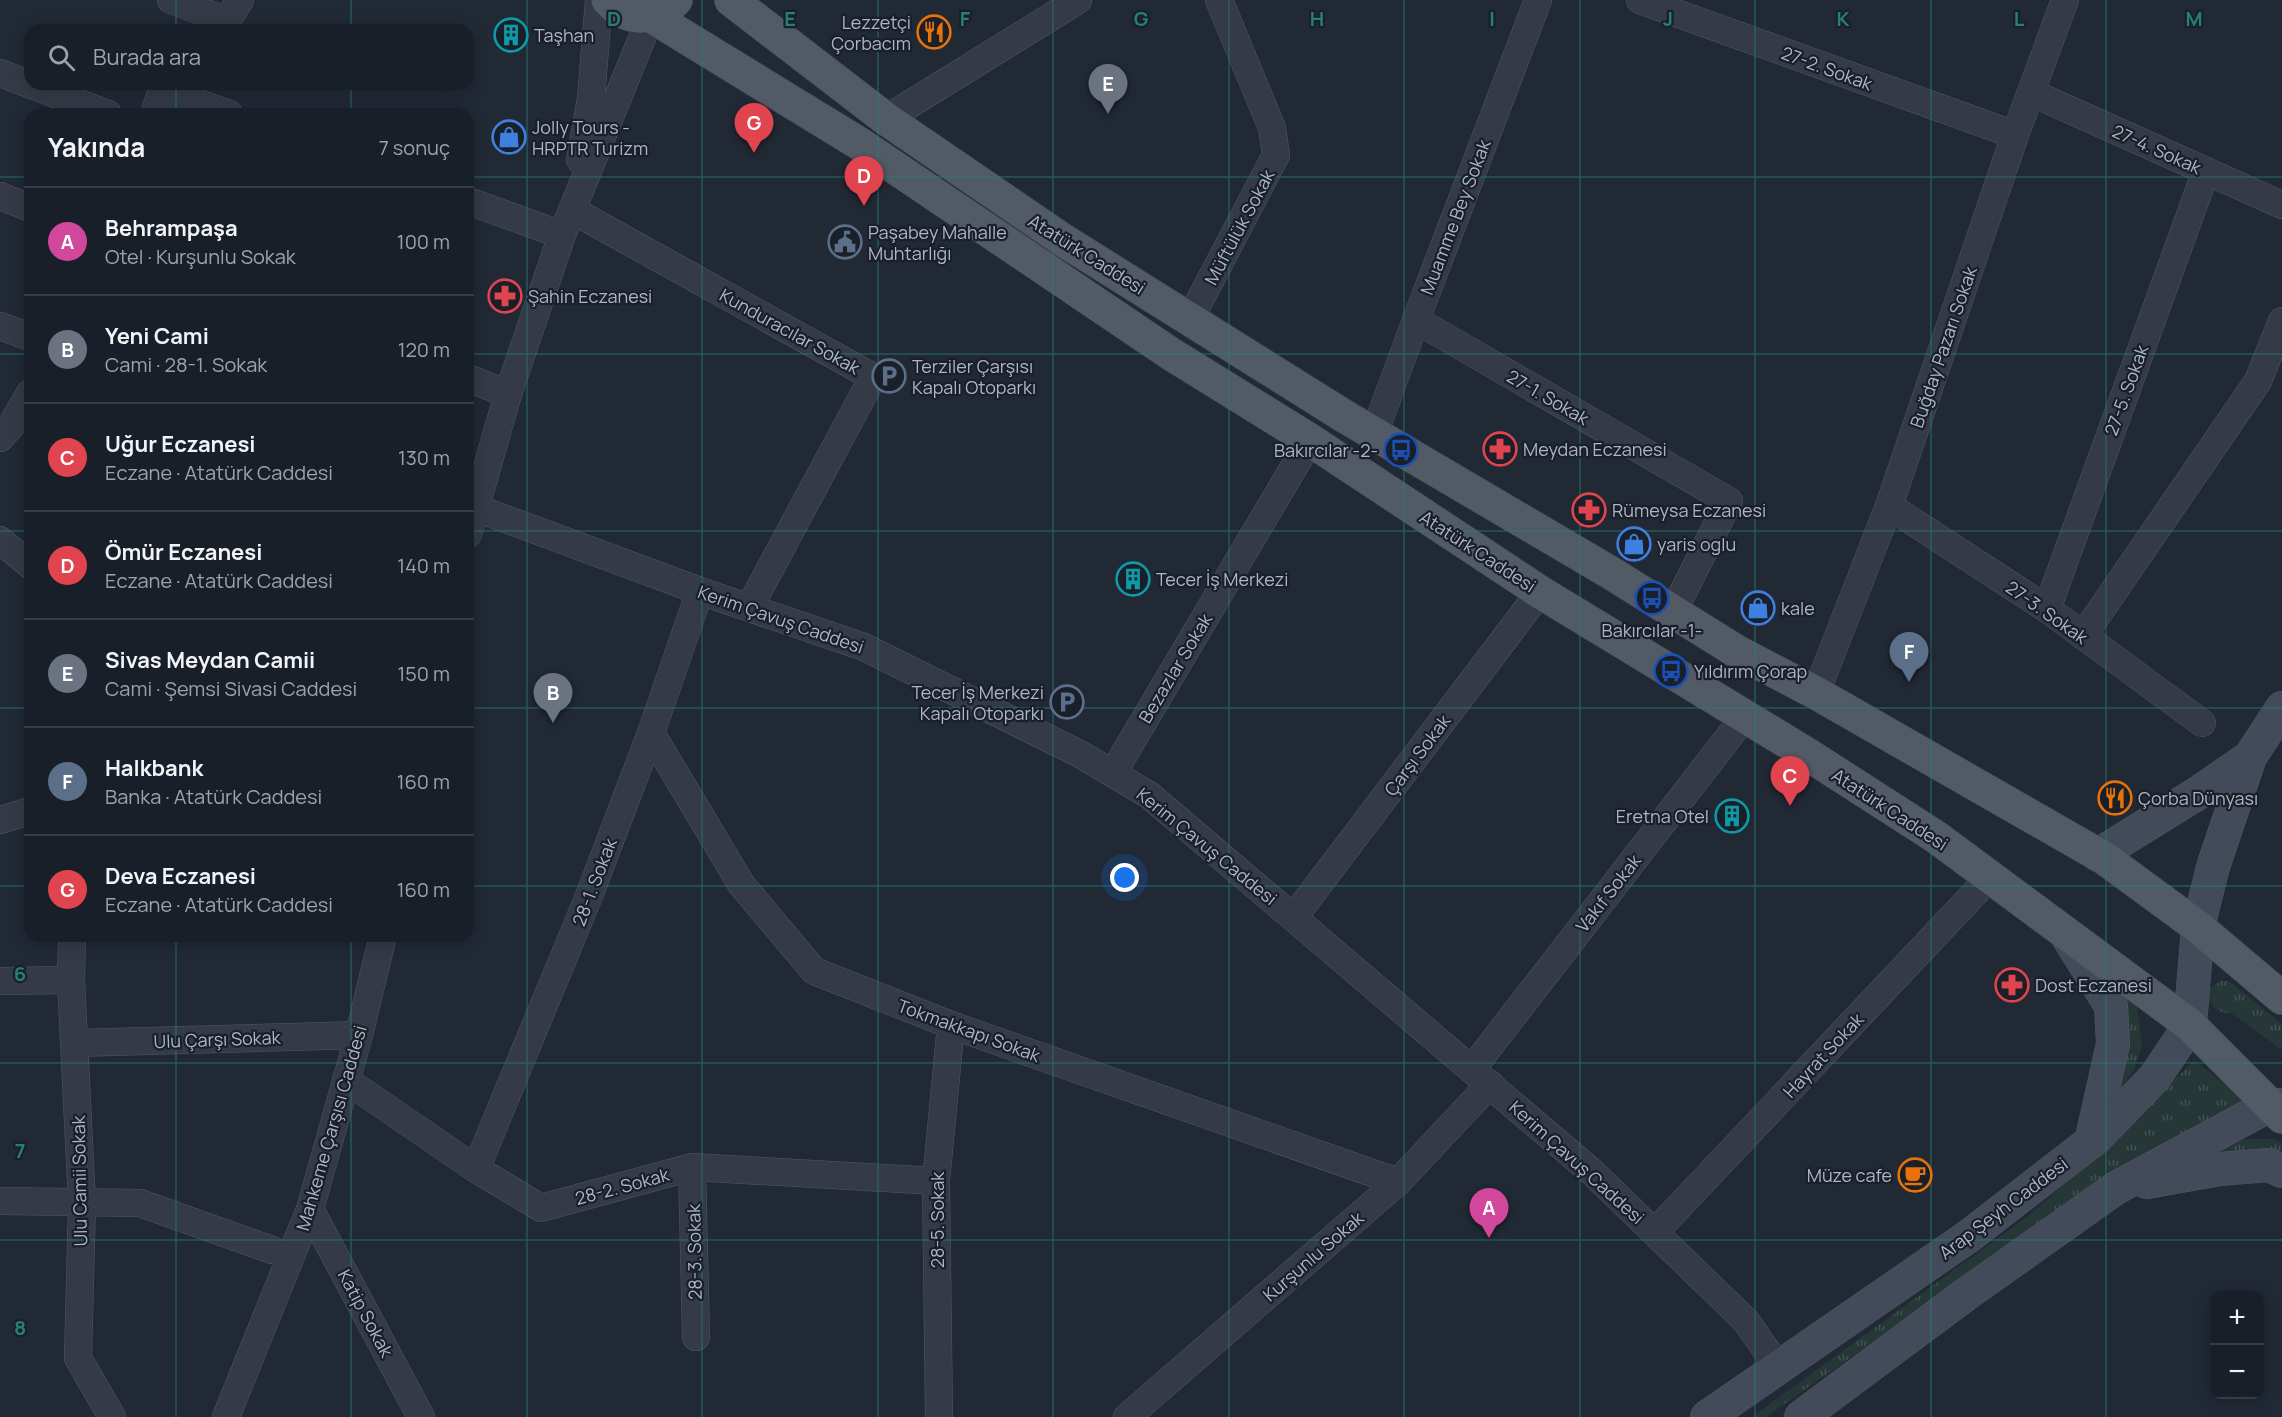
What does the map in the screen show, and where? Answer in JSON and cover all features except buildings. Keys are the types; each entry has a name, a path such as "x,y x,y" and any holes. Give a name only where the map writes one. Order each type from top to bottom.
{"main road":[{"path":"608,0 623,12 641,17 663,8"},
{"name":"Atatürk Caddesi","path":"735,1 886,119 1063,240 1374,434 1611,573 1736,651 1816,693 2098,855 2198,927 2282,998"},
{"name":"Atatürk Caddesi","path":"663,8 1171,354 1310,440 1540,592 1745,716 1936,837 2190,1025 2278,1109"}],"street":[{"path":"171,0 228,17"},
{"path":"567,223 591,98 599,0"},
{"path":"886,119 1078,0"},
{"name":"Müftülük Sokak","path":"1190,319 1276,155 1272,129 1219,0"},
{"name":"Muamme Bey Sokak","path":"1374,434 1538,0"},
{"name":"27-2. Sokak","path":"1640,0 2015,135"},
{"name":"Buğday Pazarı Sokak","path":"1816,693 1889,506 2015,135 2065,0"},
{"path":"474,500 567,223 663,8"},
{"path":"0,73 24,82"},
{"path":"45,90 92,108"},
{"name":"27-4. Sokak","path":"2031,93 2282,205"},
{"path":"161,96 206,108"},
{"name":"27-5. Sokak","path":"2047,609 2206,171"},
{"path":"0,196 24,205"},
{"path":"474,202 567,223"},
{"name":"Kunduracılar Sokak","path":"567,223 873,377 748,608"},
{"name":"27-1. Sokak","path":"1416,320 1729,501 1673,612"},
{"path":"2083,636 2258,381 2282,321"},
{"path":"0,326 24,335"},
{"path":"474,380 508,394"},
{"path":"0,438 11,426 24,403"},
{"name":"Bezazlar Sokak","path":"1113,773 1310,440"},
{"name":"27-3. Sokak","path":"1889,506 2047,609 2202,723"},
{"name":"Kerim Çavuş Caddesi","path":"474,507 700,591 864,647 1078,753 1149,795 1592,1172 1746,1321 1778,1367"},
{"path":"0,540 24,560"},
{"name":"28-1. Sokak","path":"476,1169 589,896 651,733 700,591"},
{"name":"Çarşı Sokak","path":"1294,917 1540,592"},
{"path":"2098,855 2198,793 2250,757 2282,708"},
{"name":"Vakıf Sokak","path":"1481,1077 1745,716"},
{"name":"Tokmakkapı Sokak","path":"651,733 741,884 814,971 951,1025 1398,1182"},
{"name":"Arap Şeyh Caddesi","path":"1707,1417 1969,1236 2091,1142 2155,1077 2190,1025 2198,927 2213,867 2250,757"},
{"path":"0,820 24,813"},
{"name":"Hayrat Sokak","path":"1655,1232 1990,877"},
{"path":"2065,932 2111,1006 2113,1044 2091,1142"},
{"name":"Ulu Camii Sokak","path":"72,942 71,980 81,1203 78,1358 112,1417"},
{"name":"Mahkeme Çarşısı Caddesi","path":"226,1417 310,1209 359,1035 382,942"},
{"path":"0,981 71,980"},
{"name":"28-5. Sokak","path":"939,1417 936,1181 951,1025"},
{"name":"Ulu Çarşı Sokak","path":"74,1043 359,1035"},
{"name":"Kurşunlu Sokak","path":"1127,1417 1398,1182 1481,1077"},
{"name":"28-2. Sokak","path":"346,1080 476,1169 540,1208 692,1167 936,1181"},
{"path":"1806,1415 1965,1295 2116,1188 2278,1109"},
{"path":"2116,1188 2220,1169 2269,1165 2282,1171"},
{"name":"28-3. Sokak","path":"692,1167 696,1337"},
{"path":"0,1201 140,1203 272,1250"},
{"name":"Katip Sokak","path":"310,1209 421,1417"}],"green space":[{"path":"2113,974 2137,1006 2142,1044 2134,1071 2119,1090"},
{"path":"2221,981 2233,984 2282,1024 2282,1050 2231,1013 2219,1011 2214,1007 2207,997 2208,989"},
{"path":"2194,1060 2249,1103 2124,1166 1766,1417 1752,1417 2027,1217 2129,1127"},
{"path":"2247,1139 2274,1139 2282,1143 2282,1159 2193,1162 2220,1147"}],"place":[{"name":"Lezzetçi Çorbacım","path":"934,32"},
{"name":"Taşhan","path":"511,35"},
{"name":"Sivas Meydan Camii","path":"1108,114"},
{"name":"Jolly Tours - HRPTR Turizm","path":"509,137"},
{"name":"Deva Eczanesi","path":"754,153"},
{"name":"Ömür Eczanesi","path":"864,206"},
{"name":"Paşabey Mahalle Muhtarlığı","path":"845,242"},
{"name":"Şahin Eczanesi","path":"505,296"},
{"name":"Terziler Çarşısı Kapalı Otoparkı","path":"889,376"},
{"name":"Meydan Eczanesi","path":"1500,449"},
{"name":"Bakırcılar -2-","path":"1401,450"},
{"name":"Rümeysa Eczanesi","path":"1589,510"},
{"name":"yaris oglu","path":"1634,544"},
{"name":"Tecer İş Merkezi","path":"1133,579"},
{"name":"Bakırcılar -1-","path":"1652,598"},
{"name":"kale","path":"1758,608"},
{"name":"Yıldırım Çorap","path":"1671,671"},
{"name":"Halkbank","path":"1909,682"},
{"name":"Tecer İş Merkezi Kapalı Otoparkı","path":"1067,702"},
{"name":"Yeni Cami","path":"553,723"},
{"name":"Çorba Dünyası","path":"2115,798"},
{"name":"Uğur Eczanesi","path":"1790,806"},
{"name":"Eretna Otel","path":"1732,816"},
{"name":"Dost Eczanesi","path":"2012,985"},
{"name":"Müze cafe","path":"1915,1175"},
{"name":"Behrampaşa","path":"1489,1238"}]}
